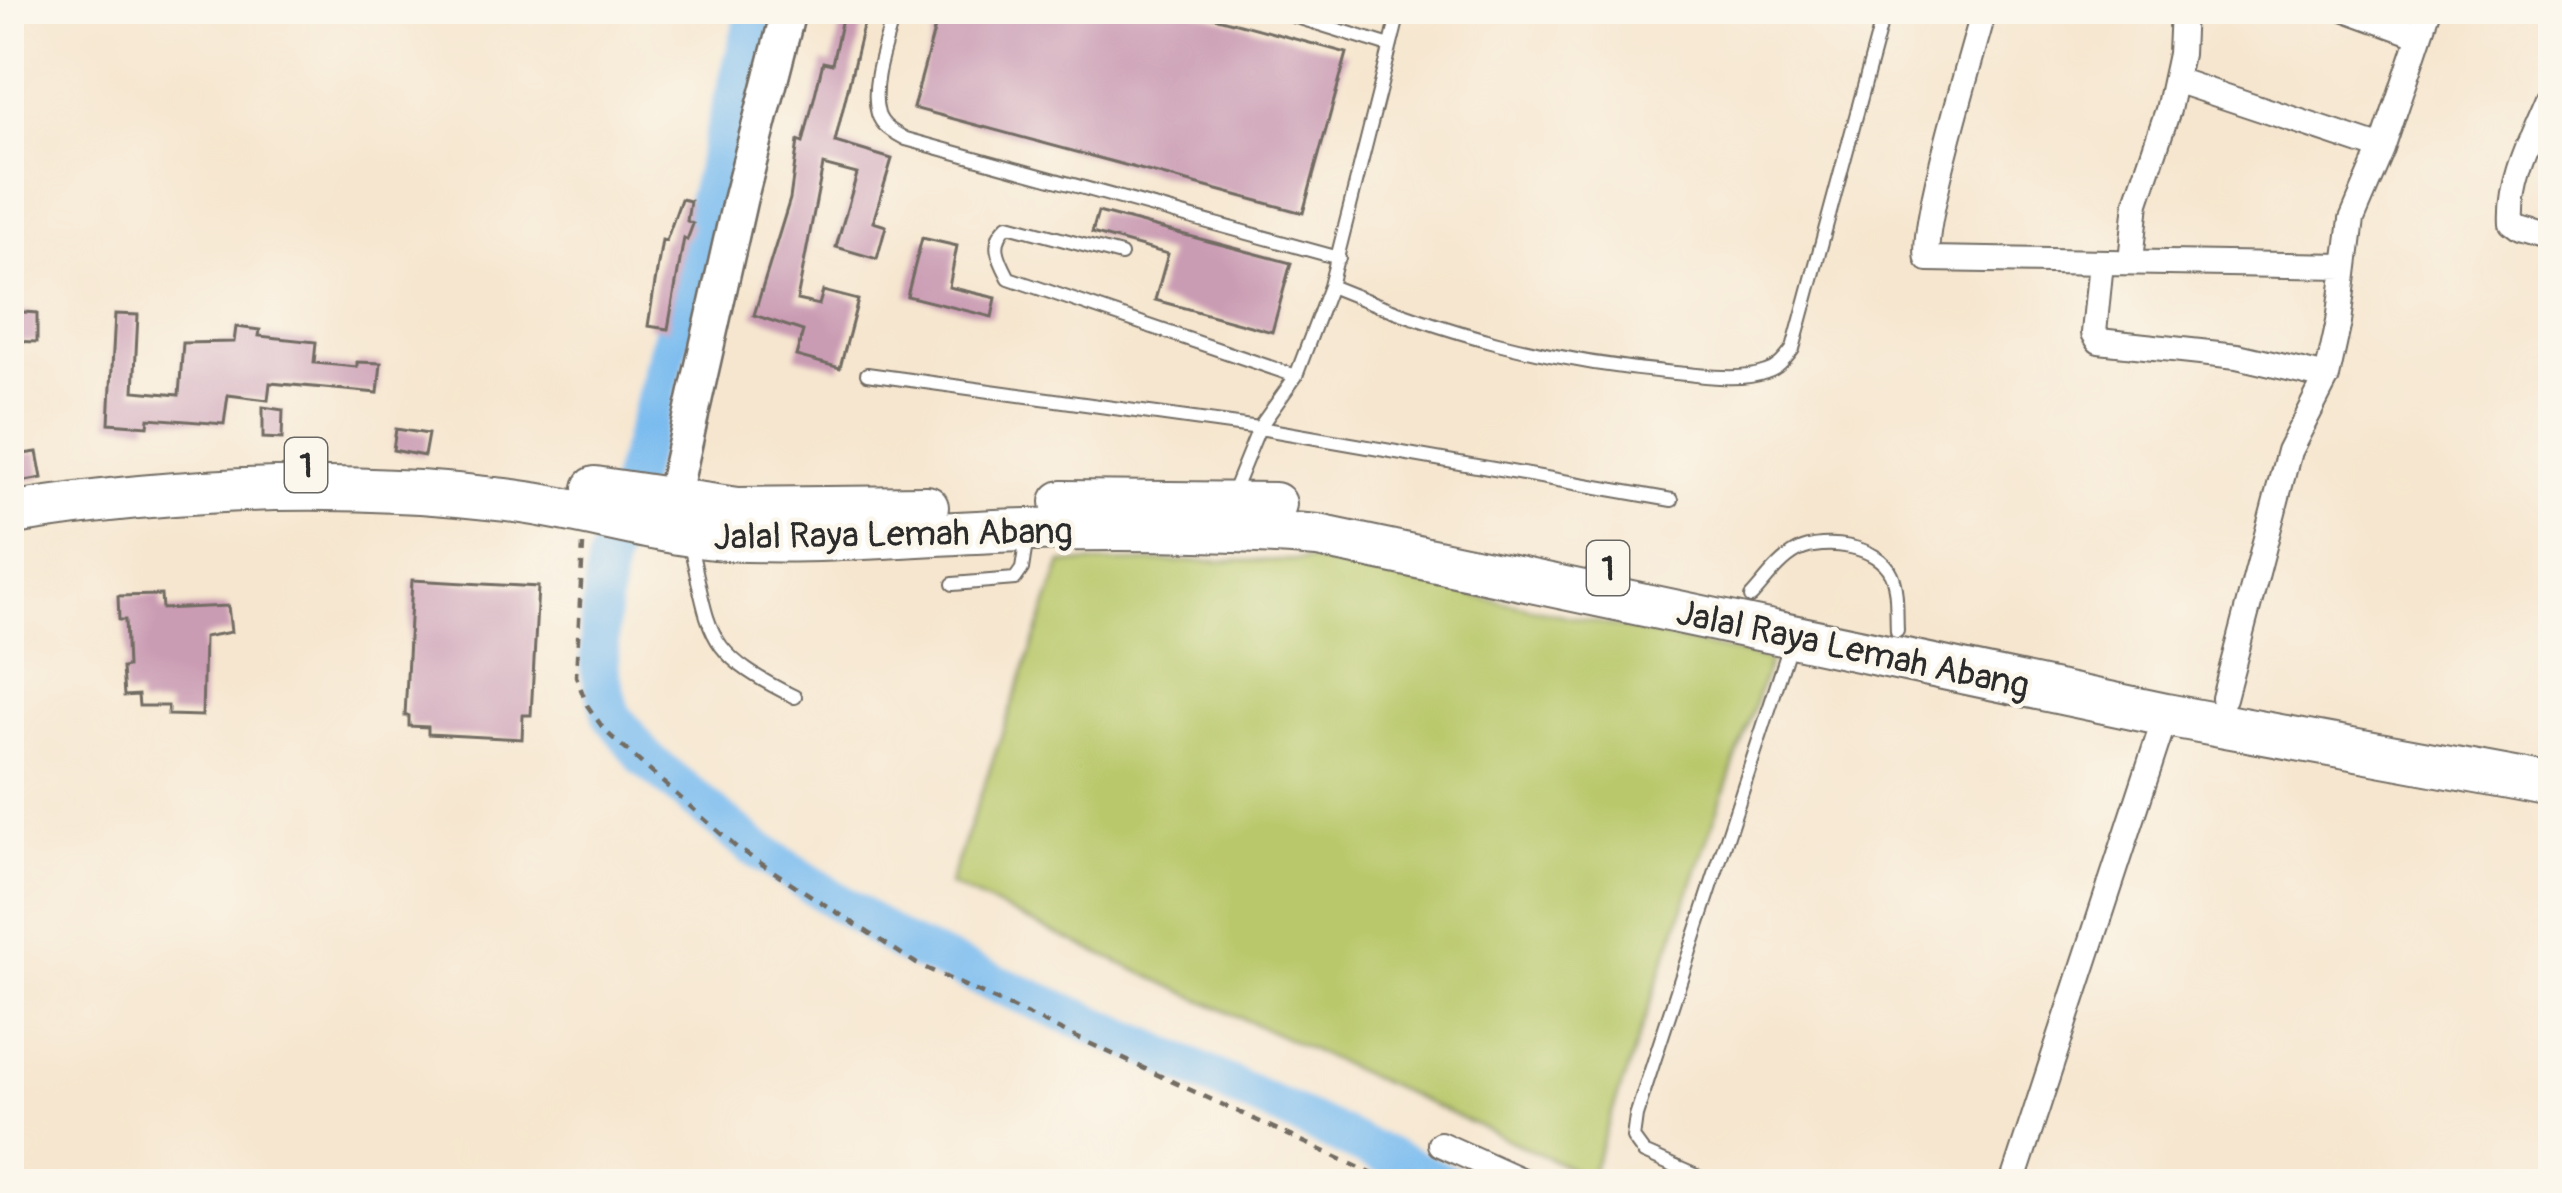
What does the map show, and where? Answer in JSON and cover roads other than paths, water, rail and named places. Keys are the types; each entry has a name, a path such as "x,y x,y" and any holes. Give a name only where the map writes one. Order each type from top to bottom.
{"highway":[{"name":"1","path":"9,490 126,472 336,465 486,474 596,517"},
{"name":"1","path":"9,514 177,493 300,489 502,500 596,517 665,515"},
{"name":"Jalal Raya Lemah Abang","path":"665,515 736,509 1229,501 1291,506 2224,698 2553,760"},
{"name":"Jalal Raya Lemah Abang","path":"665,515 794,540 1028,530 1245,530 1318,536 2166,715 2553,786"}],"street":[{"path":"665,515 789,9"},
{"path":"2131,262 2138,202 2175,80 2182,9"},
{"path":"2346,9 2420,36"},
{"path":"2224,698 2288,451 2327,377 2352,219 2382,148 2429,9"},
{"path":"1980,25 1931,216 1926,257 2345,266"},
{"path":"2175,80 2382,148"},
{"path":"2553,88 2514,189 2511,214 2520,230 2553,239"},
{"path":"2101,262 2094,333 2099,341 2236,356 2327,377"},
{"path":"2012,1184 2166,715"},
{"path":"1440,1144 1529,1184"}],"lane":[{"path":"895,9 877,87 878,116 888,130 906,139 1339,257"},
{"path":"1271,9 1390,46"},
{"path":"1229,501 1259,428 1296,376 1330,286 1400,9"},
{"path":"1330,286 1403,316 1540,356 1624,368 1764,374 1780,366 1793,349 1885,9"},
{"path":"1121,255 1008,225 1000,232 996,253 1009,278 1296,376"},
{"path":"867,374 1259,428 1672,500"},
{"path":"665,515 709,630 724,651 748,674 795,697"},
{"path":"952,584 1015,579 1022,569 1028,530"},
{"path":"1750,597 1802,549 1821,544 1848,547 1886,565 1894,580 1897,630"},
{"path":"1715,1184 1645,1154 1633,1138 1636,1116 1793,636"},
{"path":"2551,963 2553,947"}],"waterway":[{"path":"757,9 653,407 606,563 600,670 611,714 646,759 752,846 903,944 1133,1041 1447,1184"}]}
